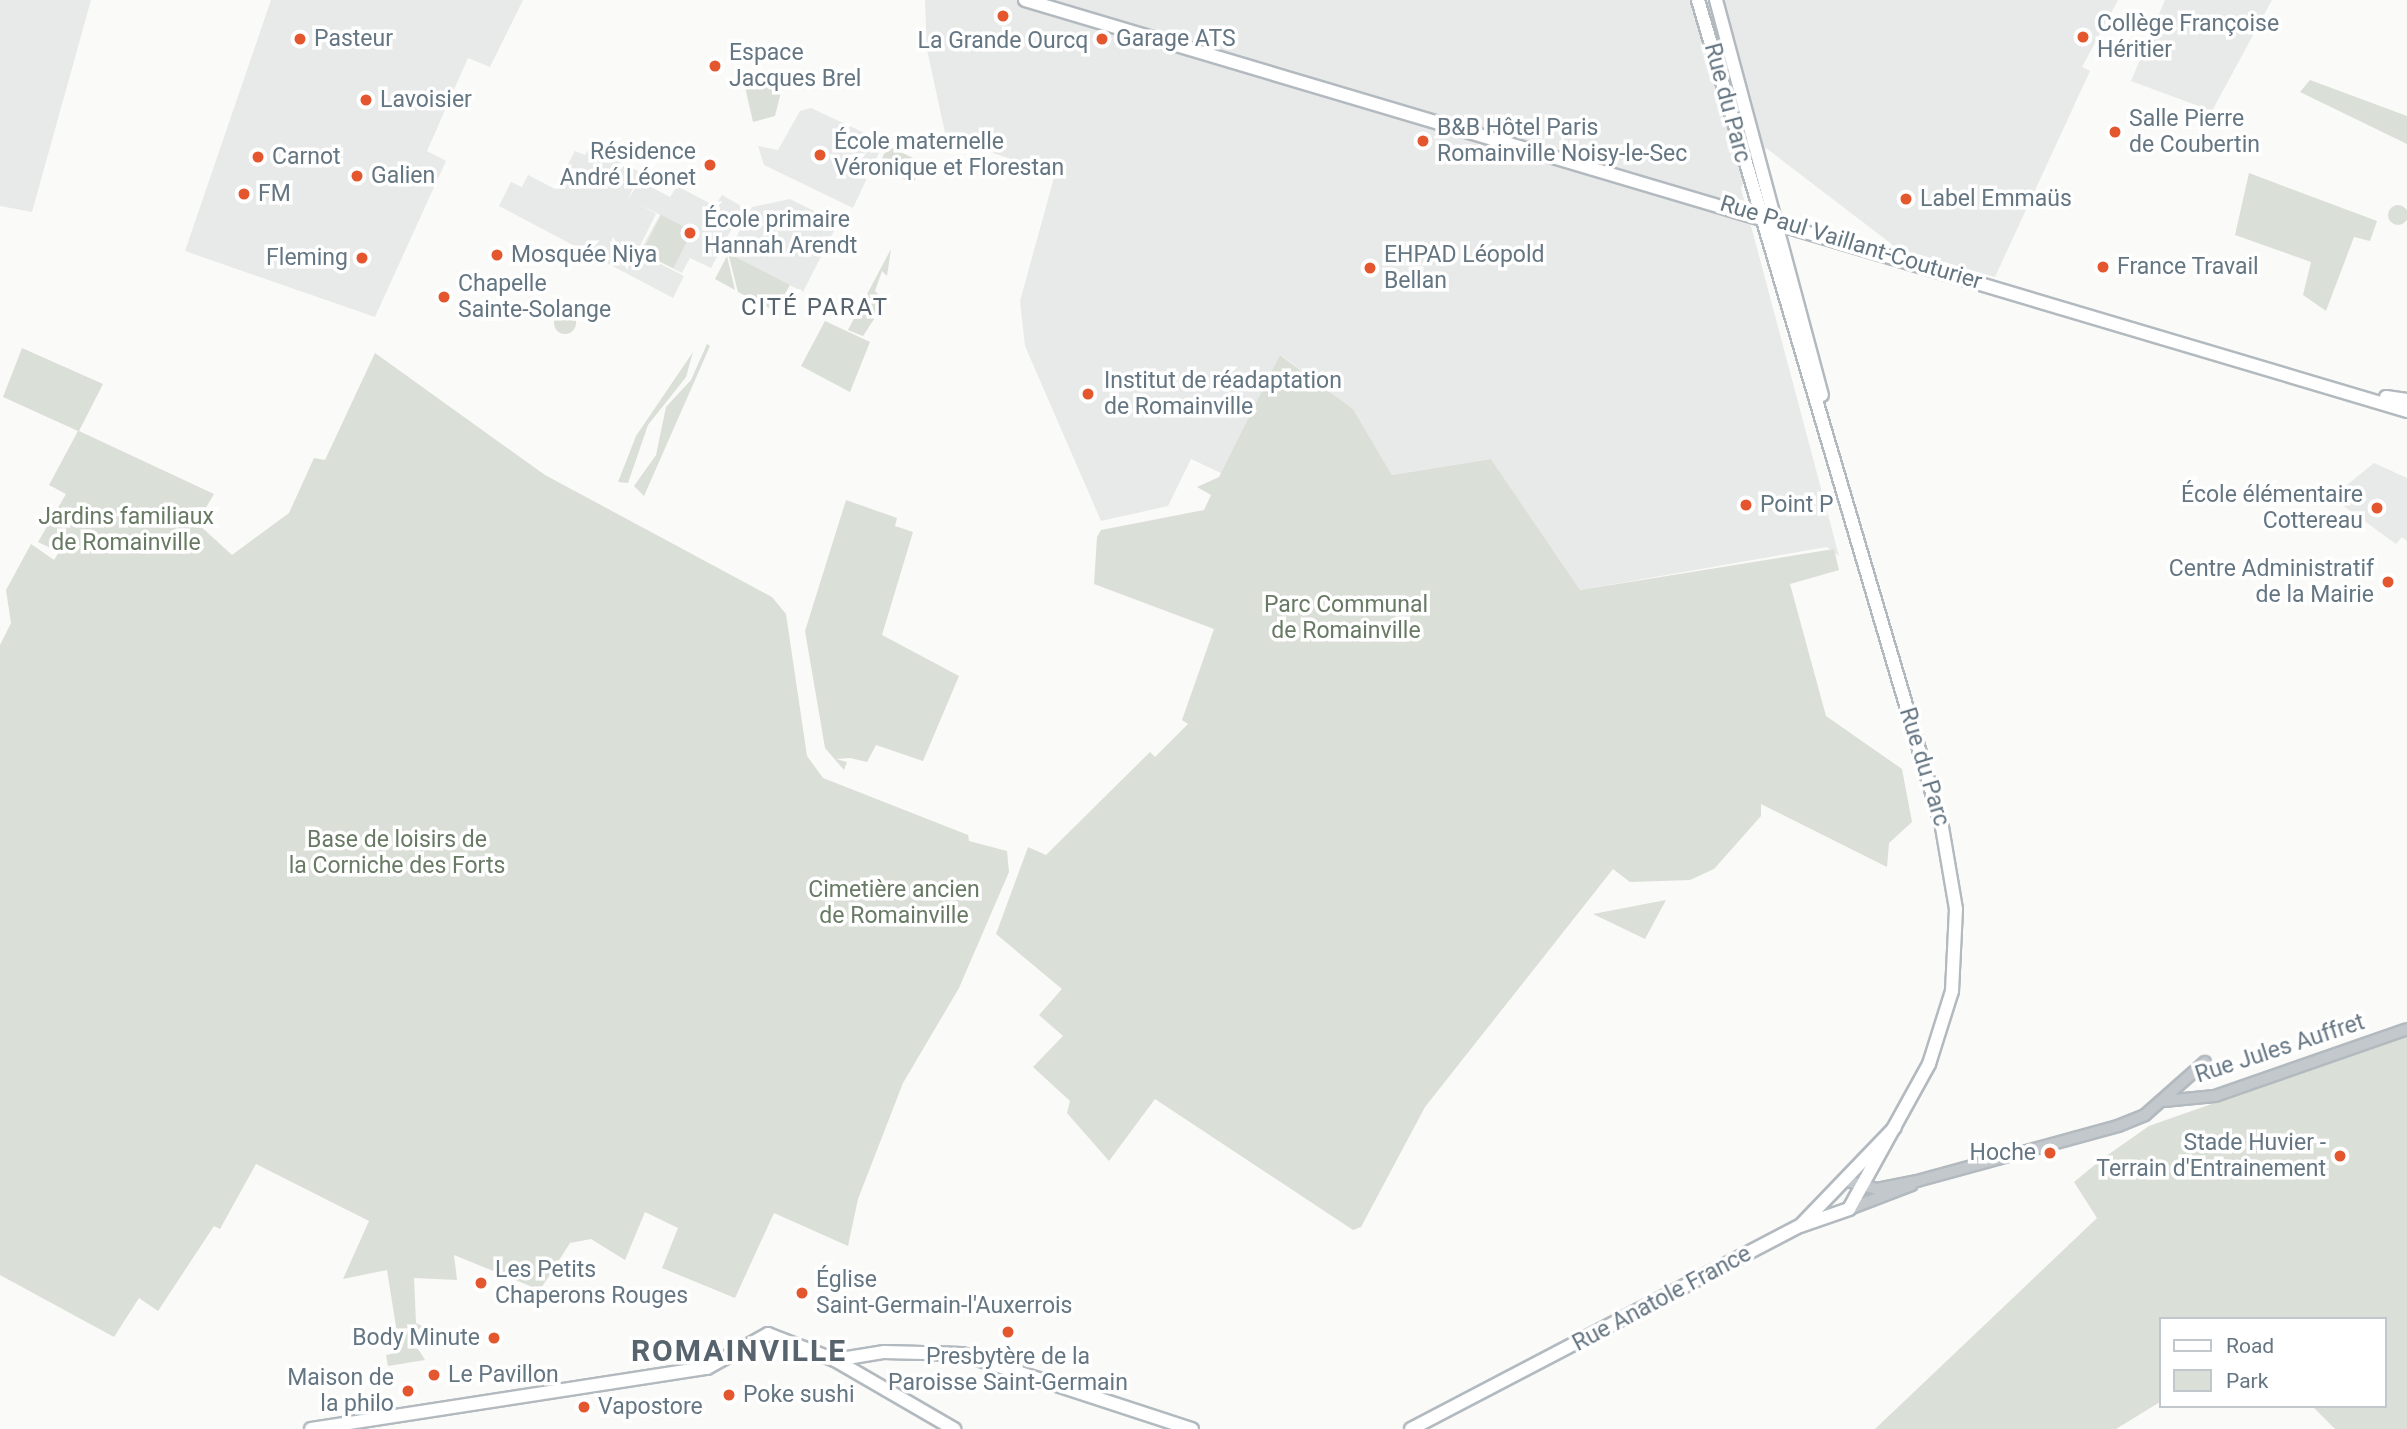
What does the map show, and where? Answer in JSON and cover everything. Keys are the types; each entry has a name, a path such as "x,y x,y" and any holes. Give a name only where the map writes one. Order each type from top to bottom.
{"main road":[{"name":"Rue Paul Vaillant-Couturier","path":"1025,0 2369,394 2407,400"},
{"name":"Rue du Parc","path":"1698,0 1757,214 1822,405"},
{"name":"Rue du Parc","path":"1716,0 1822,405 1952,877 1952,991 1929,1064 1849,1209"},
{"name":"Rue Paul Vaillant-Couturier","path":"2369,394 2407,411"},
{"name":"Rue du Parc","path":"1800,1226 1847,1181 1895,1127"},
{"name":"Rue Anatole France","path":"1411,1429 1800,1226 1849,1209"},
{"path":"311,1429 707,1368 762,1336 776,1335 835,1360 954,1429"},
{"path":"835,1360 884,1352 962,1354 1192,1429"}],"street":[{"name":"Rue Jules Auffret","path":"2164,1101 2215,1096 2407,1029"},
{"name":"Rue Anatole France","path":"1849,1209 1917,1181 2118,1126 2164,1101 2205,1062"},
{"name":"Rue Anatole France","path":"1847,1181 1861,1186 1917,1181"}],"shaded area":[{"path":"0,0 91,0 32,212 0,206"},
{"path":"271,0 523,0 490,67 468,58 427,151 446,161 375,317 185,251"},
{"path":"925,0 2118,0 2082,67 2090,71 1995,277 1898,249 1766,148 1741,188 1839,556 1827,547 1580,590 1491,459 1392,475 1353,409 1281,355 1221,473 1191,459 1168,506 1101,521 1025,346 1020,301 1055,174 946,137 927,50"},
{"path":"2165,0 2272,0 2212,111 2131,81"},
{"name":"École maternelle Véronique et Florestan","path":"811,108 884,142 853,208 764,165 758,146 778,150 800,111"},
{"path":"590,148 640,172 628,199 640,181 670,197 677,186 715,206 722,195 743,207 711,268 690,258 682,273 640,251 660,215 641,205 656,214 637,252 684,276 673,298 499,206 511,182 522,187 528,175 555,189 575,151 585,155"},
{"path":"790,199 838,223 803,292 728,253 752,207"},
{"name":"École élémentaire Cottereau","path":"2374,463 2407,478 2407,541 2402,537 2396,544 2338,502 2337,493"}],"green space":[{"path":"742,74 781,92 775,116 753,122"},
{"path":"2310,80 2407,116 2407,144 2300,92"},
{"path":"888,146 923,163 913,184 878,167"},
{"path":"2249,173 2377,221 2370,241 2354,237 2326,311 2303,295 2311,262 2235,235"},
{"path":"2394,205 2402,205 2408,215 2402,225 2394,225 2388,219 2388,211"},
{"path":"661,215 692,231 673,268 642,252"},
{"path":"891,249 887,276 882,271 875,291 882,298 878,313 863,336 848,330"},
{"path":"728,253 790,285 775,311 738,292"},
{"path":"727,256 735,290 715,279"},
{"path":"565,312 573,315 576,323 573,331 565,334 557,331 554,323 557,315"},
{"path":"825,321 870,342 850,392 801,366"},
{"path":"707,344 710,346 644,496 634,486 656,455 666,407 691,380"},
{"name":"Base de loisirs de la Corniche des Forts","path":"22,348 103,384 79,431 214,494 197,523 232,555 289,513 314,458 325,460 375,353 545,475 772,597 786,614 807,756 823,778 968,835 969,841 1007,851 1009,872 959,988 903,1083 858,1199 848,1246 774,1213 735,1298 662,1268 678,1228 645,1212 625,1260 591,1239 570,1243 540,1290 454,1255 457,1280 414,1278 416,1323 422,1326 411,1337 425,1360 388,1366 386,1355 400,1352 387,1270 343,1279 369,1221 256,1164 220,1229 214,1226 158,1311 139,1298 114,1337 0,1275 0,645 11,623 6,590 31,544 54,560 59,552 38,542 66,494 49,485 78,431 3,397"},
{"path":"693,352 686,377 648,425 628,483 618,482 636,436"},
{"name":"Parc Communal de Romainville","path":"1280,355 1353,409 1392,475 1491,459 1580,590 1834,549 1839,570 1790,584 1826,716 1902,769 1912,822 1889,843 1887,867 1761,804 1761,816 1714,869 1690,880 1630,882 1613,869 1425,1107 1361,1227 1353,1230 1155,1099 1109,1161 1067,1113 1070,1101 1033,1067 1063,1036 1039,1015 1062,989 996,934 1028,847 1046,855 1150,752 1155,757 1188,724 1182,720 1214,629 1094,584 1097,537 1101,530 1204,510 1211,495 1197,487 1219,477"},
{"path":"846,500 897,518 895,526 913,532 882,635 959,676 923,761 876,745 867,762 850,758 836,759 847,762 844,770 825,748 805,631"},
{"path":"1666,900 1645,939 1593,914"},
{"path":"2407,1035 2407,1429 2335,1429 2314,1408 2386,1408 2386,1317 2158,1317 2158,1403 2116,1429 1875,1429 2097,1218 2074,1182 2149,1126"}],"place":[{"name":"La Grande Ourcq","path":"1003,16"},
{"name":"Collège Françoise Héritier","path":"2083,37"},
{"name":"Pasteur","path":"300,39"},
{"name":"Garage ATS","path":"1102,39"},
{"name":"Espace Jacques Brel","path":"715,66"},
{"name":"Lavoisier","path":"366,100"},
{"name":"Salle Pierre de Coubertin","path":"2115,132"},
{"name":"B&B Hôtel Paris Romainville Noisy-le-Sec","path":"1423,141"},
{"name":"École maternelle Véronique et Florestan","path":"820,155"},
{"name":"Carnot","path":"258,157"},
{"name":"Résidence André Léonet","path":"710,165"},
{"name":"Galien","path":"357,176"},
{"name":"FM","path":"244,194"},
{"name":"Label Emmaüs","path":"1906,199"},
{"name":"École primaire Hannah Arendt","path":"690,233"},
{"name":"Mosquée Niya","path":"497,255"},
{"name":"Fleming","path":"362,258"},
{"name":"France Travail","path":"2103,267"},
{"name":"EHPAD Léopold Bellan","path":"1370,268"},
{"name":"Chapelle Sainte-Solange","path":"444,297"},
{"name":"Institut de réadaptation de Romainville","path":"1088,394"},
{"name":"Point P","path":"1746,505"},
{"name":"École élémentaire Cottereau","path":"2377,508"},
{"name":"Centre Administratif de la Mairie","path":"2388,582"},
{"name":"Hoche","path":"2050,1153"},
{"name":"Stade Huvier - Terrain d'Entrainement","path":"2340,1156"},
{"name":"Les Petits Chaperons Rouges","path":"481,1283"},
{"name":"Église Saint-Germain-l'Auxerrois","path":"802,1293"},
{"name":"Presbytère de la Paroisse Saint-Germain","path":"1008,1332"},
{"name":"Body Minute","path":"494,1338"},
{"name":"Le Pavillon","path":"434,1375"},
{"name":"Maison de la philo","path":"408,1391"},
{"name":"Poke sushi","path":"729,1395"},
{"name":"Vapostore","path":"584,1407"}],"district":[{"name":"CITÉ PARAT","path":"815,308"},
{"name":"ROMAINVILLE","path":"739,1351"}],"park label":[{"name":"Jardins familiaux de Romainville","path":"126,530"},
{"name":"Cimetière ancien de Romainville","path":"894,903"}]}
